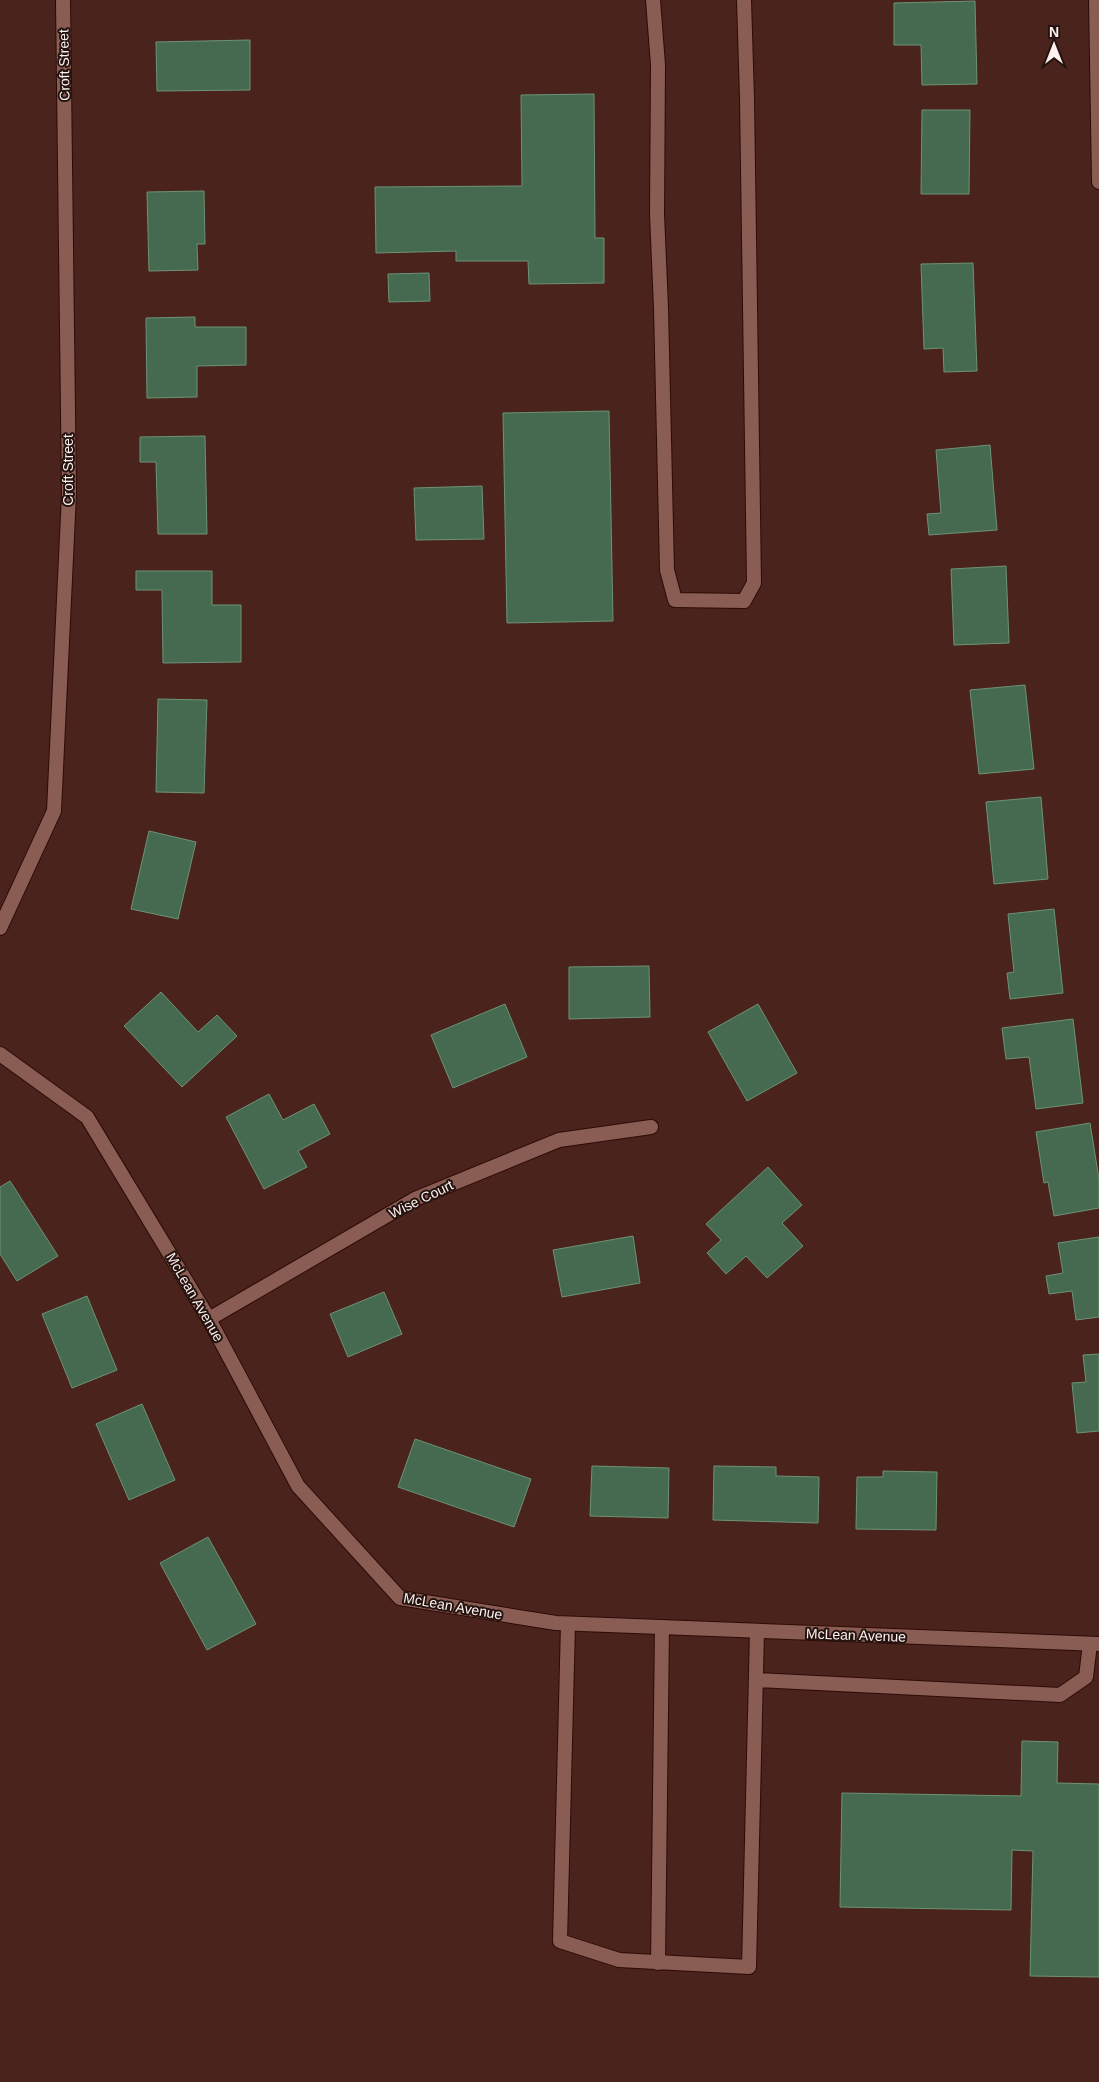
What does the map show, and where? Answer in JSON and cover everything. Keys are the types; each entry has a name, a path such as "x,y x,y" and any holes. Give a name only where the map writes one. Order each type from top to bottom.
{"street":[{"name":"Croft Street","path":"0,928 54,811 69,494 63,0"},
{"path":"653,0 658,65 657,214 667,570 675,600 744,602 754,583 744,0"},
{"path":"1096,0 1099,182"},
{"name":"McLean Avenue","path":"0,1054 87,1117 210,1319 298,1486 400,1598 568,1624 1094,1644"},
{"name":"Wise Court","path":"210,1319 415,1199 559,1140 651,1127"},
{"path":"568,1624 560,1941 619,1960 749,1967 757,1631"},
{"path":"658,1963 662,1627"},
{"path":"756,1680 1060,1695 1086,1677 1094,1644"}],"building":[{"path":"975,1 977,84 922,85 921,45 894,45 894,3"},
{"path":"250,40 250,90 157,91 156,42"},
{"path":"594,94 595,238 604,238 604,283 529,284 528,261 456,261 456,251 376,253 375,187 522,186 521,95"},
{"path":"922,110 970,110 969,194 921,194"},
{"path":"204,191 205,244 197,244 198,270 149,271 147,192"},
{"path":"973,263 977,371 944,372 943,348 924,349 921,264"},
{"path":"429,273 430,301 389,302 388,274"},
{"path":"195,317 195,327 246,327 246,365 197,366 197,397 147,398 146,318"},
{"path":"609,411 613,621 507,623 503,413"},
{"path":"205,436 207,534 158,534 156,462 140,462 140,437"},
{"path":"990,445 997,530 929,535 927,514 941,513 936,450"},
{"path":"482,486 484,539 416,540 414,488"},
{"path":"1006,566 1009,643 954,645 951,569"},
{"path":"136,571 212,571 212,605 241,605 241,662 163,663 162,590 136,590"},
{"path":"1025,685 1034,769 979,774 970,690"},
{"path":"158,699 207,700 204,793 156,792"},
{"path":"1041,797 1048,879 994,884 986,802"},
{"path":"149,831 196,842 178,919 131,909"},
{"path":"1054,909 1063,993 1010,999 1007,973 1014,972 1008,914"},
{"path":"649,966 650,1017 569,1019 569,967"},
{"path":"161,992 198,1032 217,1015 237,1036 182,1087 124,1026"},
{"path":"505,1004 527,1057 453,1088 431,1035"},
{"path":"758,1004 797,1073 747,1101 708,1032"},
{"path":"1073,1019 1083,1103 1036,1109 1029,1057 1006,1059 1002,1028"},
{"path":"269,1094 283,1120 314,1104 330,1134 298,1151 307,1167 264,1189 226,1117"},
{"path":"1090,1123 1099,1179 1099,1208 1054,1216 1048,1182 1044,1183 1036,1132"},
{"path":"768,1167 802,1205 782,1223 803,1246 767,1278 746,1256 726,1274 707,1253 721,1240 706,1224"},
{"path":"10,1181 58,1256 17,1281 0,1254 0,1187"},
{"path":"633,1236 640,1283 562,1297 553,1250"},
{"path":"1099,1237 1099,1317 1076,1320 1072,1291 1049,1294 1046,1276 1063,1273 1058,1243"},
{"path":"384,1292 402,1334 348,1357 330,1314"},
{"path":"87,1296 117,1370 72,1388 42,1314"},
{"path":"1099,1354 1099,1431 1077,1433 1072,1383 1086,1382 1083,1355"},
{"path":"142,1404 175,1480 129,1500 96,1424"},
{"path":"415,1439 531,1479 514,1527 398,1487"},
{"path":"592,1466 669,1468 668,1518 590,1516"},
{"path":"714,1466 776,1467 776,1476 819,1477 818,1523 713,1520"},
{"path":"883,1471 937,1472 936,1530 856,1529 857,1477 883,1477"},
{"path":"208,1537 256,1624 207,1650 160,1563"},
{"path":"1022,1741 1058,1742 1057,1783 1099,1784 1099,1977 1030,1976 1033,1851 1012,1850 1011,1910 840,1907 842,1793 1021,1796"}]}
